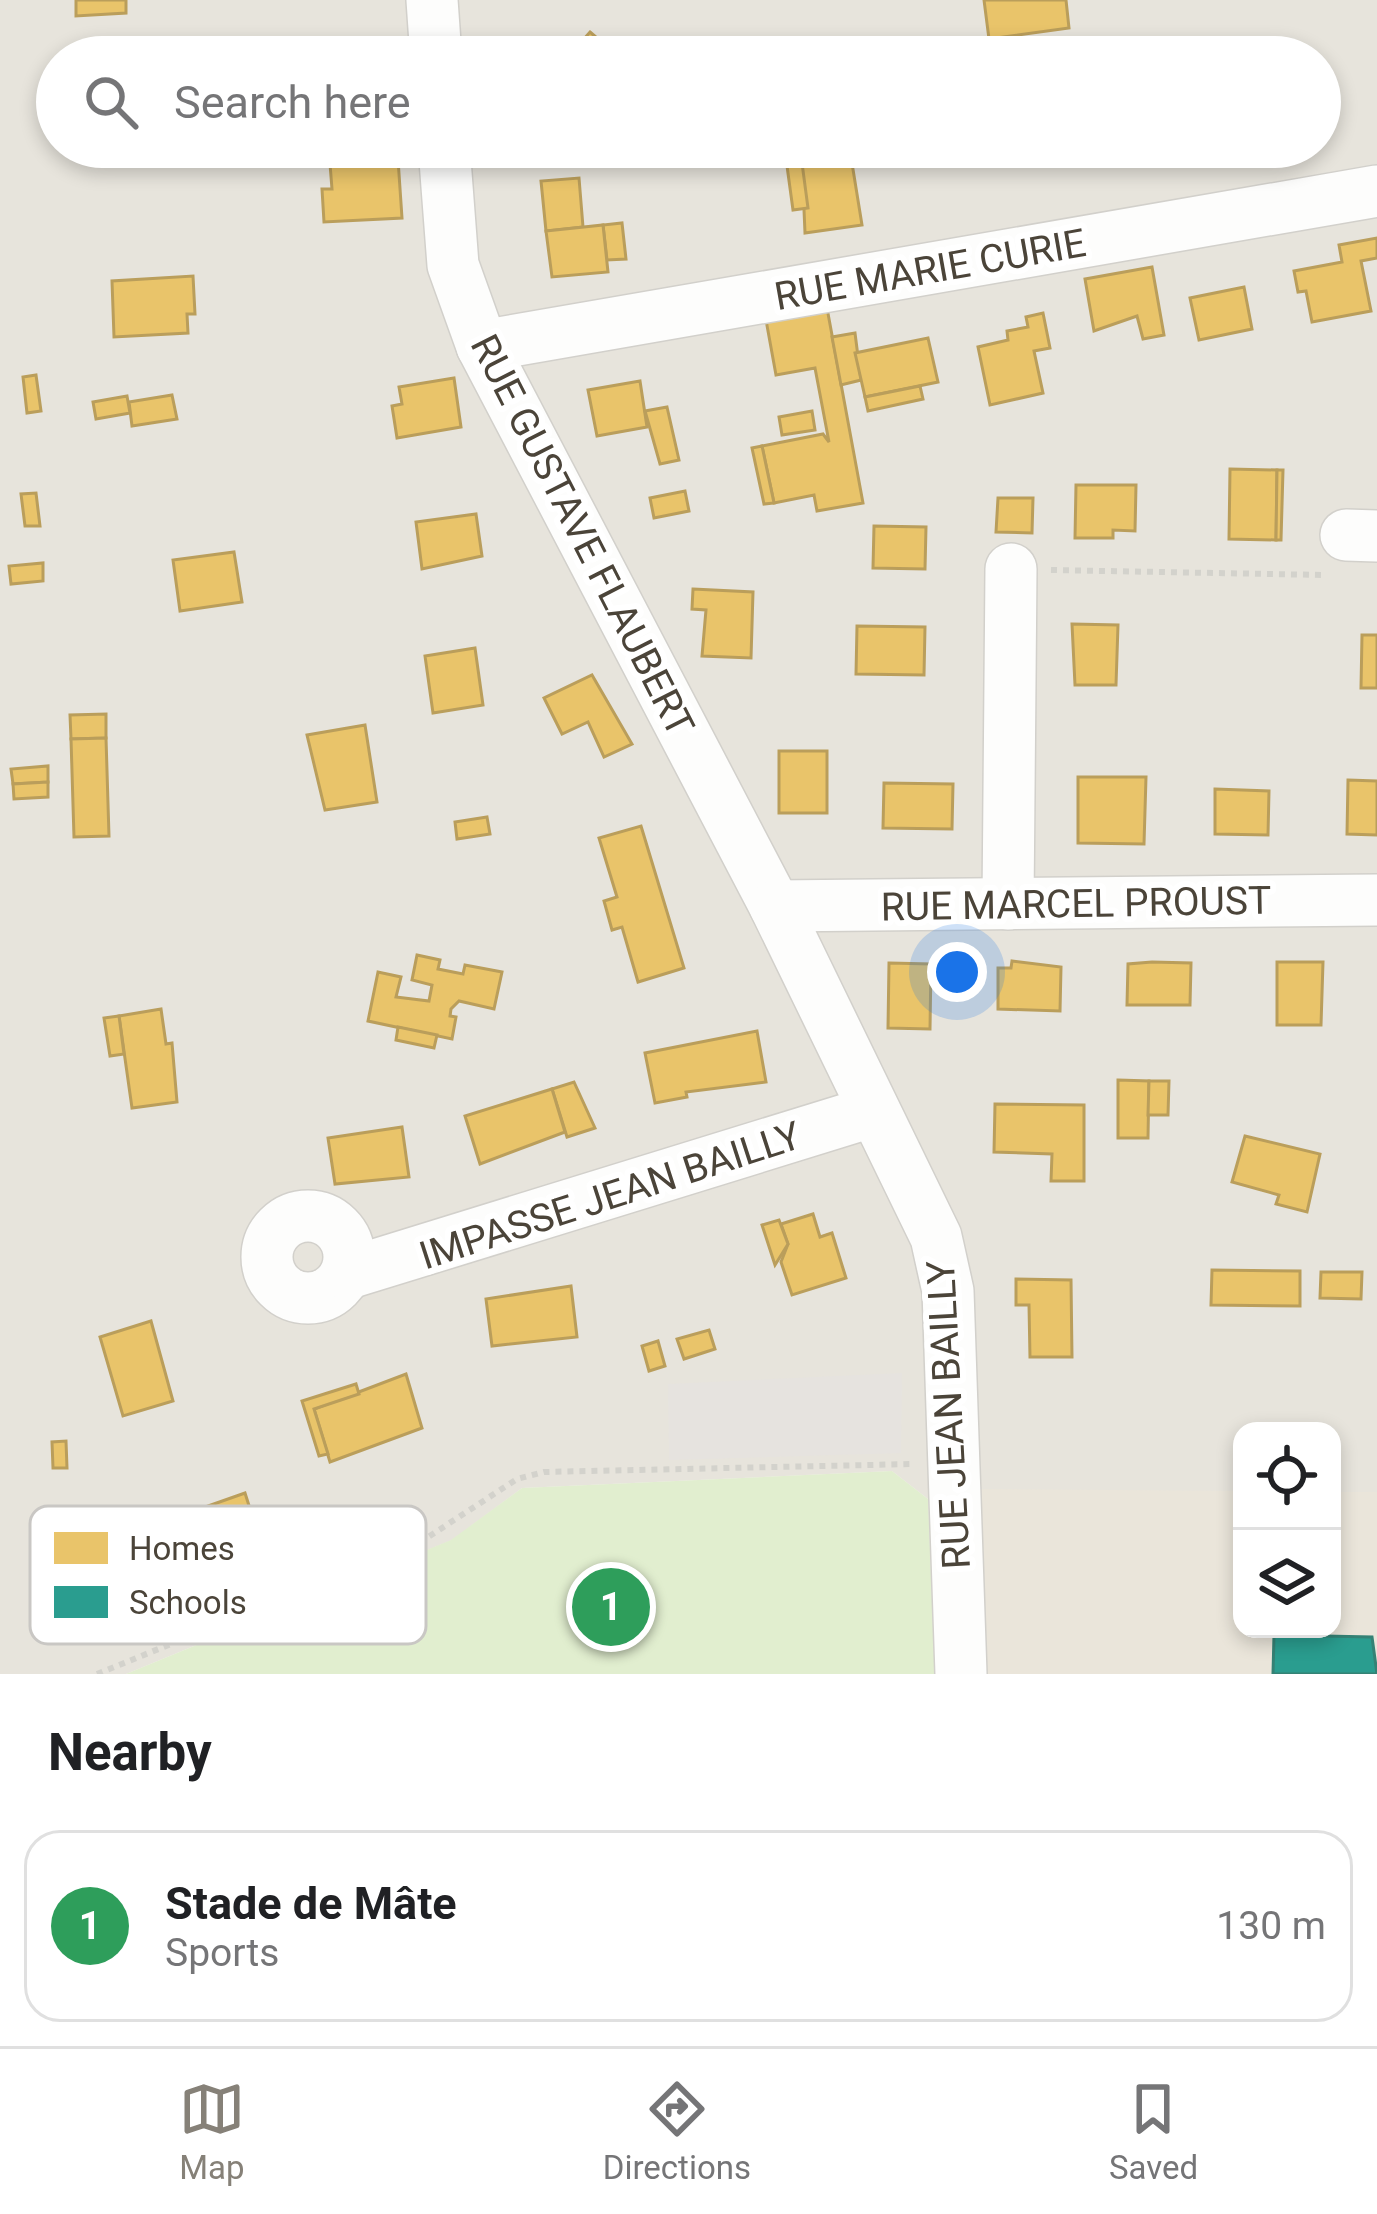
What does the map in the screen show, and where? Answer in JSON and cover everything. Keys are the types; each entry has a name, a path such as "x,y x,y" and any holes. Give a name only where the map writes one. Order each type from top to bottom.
{"street":[{"path":"432,0 435,36"},
{"name":"RUE GUSTAVE FLAUBERT","path":"446,168 453,265 482,346 775,906"},
{"name":"RUE MARIE CURIE","path":"482,346 1377,191"},
{"path":"1008,904 1011,569"},
{"name":"RUE MARCEL PROUST","path":"775,906 1377,900"},
{"name":"RUE JEAN BAILLY","path":"775,906 936,1237 948,1291 961,1674"},
{"name":"IMPASSE JEAN BAILLY","path":"346,1274 874,1111"}],"path":[{"path":"1011,569 1351,549"},
{"path":"426,1538 517,1479 544,1472 954,1463"},
{"path":"97,1674 171,1644"}],"shaded area":[{"path":"0,0 1377,0 1377,1674 935,1674 928,1499 892,1471 522,1488 452,1540 426,1551 426,1506 30,1506 30,1644 199,1644 126,1674 0,1674"},
{"path":"902,1373 901,1453 669,1460 668,1384"},
{"path":"975,1489 1233,1491 1233,1638 1341,1638 1341,1492 1377,1492 1377,1674 980,1674"}],"green space":[{"path":"892,1471 928,1499 935,1674 126,1674 199,1644 426,1644 426,1550 451,1540 522,1488"}],"building: Homes":[{"path":"76,0 126,0 126,13 76,16"},
{"path":"984,0 1066,0 1069,28 989,36"},
{"path":"330,168 399,168 402,218 324,222 322,189 332,189"},
{"path":"787,168 803,168 808,208 793,210"},
{"path":"802,168 853,168 862,225 805,233"},
{"path":"579,178 583,227 546,231 541,181"},
{"path":"622,223 626,259 607,260 603,225"},
{"path":"603,225 608,272 552,277 546,231"},
{"path":"1377,238 1377,258 1361,261 1371,311 1312,322 1306,291 1298,292 1294,271 1342,262 1339,245"},
{"path":"1152,267 1164,335 1143,339 1137,316 1094,331 1085,279"},
{"path":"193,276 195,314 187,314 188,333 114,337 112,281"},
{"path":"1244,287 1252,329 1199,340 1190,298"},
{"path":"827,308 863,503 817,511 814,495 774,503 762,446 823,434 829,442 815,368 776,375 766,320"},
{"path":"1043,313 1050,348 1034,351 1043,393 990,405 978,347 1008,340 1007,331 1028,327 1026,317"},
{"path":"855,333 861,380 841,385 832,337"},
{"path":"928,338 938,382 865,397 855,353"},
{"path":"36,375 41,411 27,413 23,377"},
{"path":"454,378 461,427 397,438 392,406 402,404 399,387"},
{"path":"640,381 647,427 597,436 588,390"},
{"path":"920,386 923,399 868,411 865,397"},
{"path":"172,395 177,419 132,426 129,402"},
{"path":"127,396 130,413 96,419 93,402"},
{"path":"667,407 679,460 660,464 645,411"},
{"path":"812,411 815,430 782,435 779,417"},
{"path":"762,446 774,503 764,504 752,448"},
{"path":"1230,469 1277,470 1276,540 1229,539"},
{"path":"1277,470 1283,470 1281,540 1276,540"},
{"path":"1076,485 1136,485 1135,531 1113,530 1113,538 1075,538"},
{"path":"685,491 689,511 654,518 650,498"},
{"path":"36,493 40,526 25,526 21,494"},
{"path":"998,498 1033,498 1032,533 996,532"},
{"path":"476,514 482,556 422,569 416,522"},
{"path":"874,526 926,527 925,569 873,568"},
{"path":"234,552 242,602 180,611 173,560"},
{"path":"43,563 43,581 11,584 9,566"},
{"path":"693,589 753,592 751,658 702,656 706,610 692,609"},
{"path":"1072,624 1118,625 1116,685 1075,685"},
{"path":"857,626 925,627 924,675 856,674"},
{"path":"1362,635 1377,635 1377,688 1361,688"},
{"path":"475,648 483,705 433,713 425,656"},
{"path":"592,675 632,744 604,757 588,722 562,734 544,698"},
{"path":"106,714 106,738 71,739 70,715"},
{"path":"365,725 377,802 325,810 307,735"},
{"path":"106,738 109,836 74,837 71,739"},
{"path":"779,751 827,751 827,813 779,813"},
{"path":"48,766 48,782 13,784 11,769"},
{"path":"1078,777 1146,777 1144,844 1078,843"},
{"path":"1348,780 1377,781 1377,835 1347,834"},
{"path":"48,782 48,797 14,799 13,784"},
{"path":"884,783 953,784 952,829 883,828"},
{"path":"1215,789 1269,791 1268,835 1215,834"},
{"path":"487,817 490,834 457,839 455,822"},
{"path":"641,826 684,968 638,982 622,927 612,930 604,901 617,897 599,838"},
{"path":"417,955 440,960 438,969 463,974 465,965 502,972 494,1009 459,1001 451,1009 450,1016 456,1017 452,1039 368,1021 378,972 401,977 396,997 429,1001 432,985 412,980"},
{"path":"1012,961 1061,967 1060,1011 998,1009 998,968 1011,968"},
{"path":"1277,962 1323,962 1321,1025 1277,1025"},
{"path":"889,963 931,964 930,1029 888,1028"},
{"path":"1191,963 1190,1005 1127,1005 1128,964"},
{"path":"161,1009 166,1044 172,1043 177,1102 132,1108 119,1016"},
{"path":"119,1016 124,1054 110,1056 104,1018"},
{"path":"398,1027 437,1035 434,1048 396,1040"},
{"path":"757,1031 766,1082 686,1092 687,1097 655,1103 645,1053"},
{"path":"1118,1080 1149,1081 1148,1138 1118,1138"},
{"path":"1149,1081 1169,1081 1168,1115 1148,1115"},
{"path":"574,1082 595,1128 567,1137 552,1089"},
{"path":"552,1089 565,1132 480,1164 465,1116"},
{"path":"995,1104 1084,1105 1084,1181 1051,1181 1052,1154 994,1152"},
{"path":"402,1127 409,1177 335,1184 328,1138"},
{"path":"1245,1136 1320,1154 1307,1212 1276,1204 1279,1195 1232,1182"},
{"path":"813,1214 820,1237 832,1233 846,1278 792,1295 781,1262 788,1244 781,1224"},
{"path":"779,1220 788,1244 775,1265 762,1225"},
{"path":"1212,1270 1300,1271 1300,1306 1211,1305"},
{"path":"1321,1272 1362,1272 1361,1299 1320,1298"},
{"path":"1016,1279 1071,1280 1072,1357 1030,1357 1029,1305 1016,1305"},
{"path":"571,1286 577,1337 492,1346 486,1299"},
{"path":"151,1321 173,1401 123,1416 100,1337"},
{"path":"709,1330 715,1349 684,1359 677,1339"},
{"path":"658,1341 665,1366 649,1371 642,1346"},
{"path":"406,1374 422,1428 330,1462 314,1409"},
{"path":"356,1384 359,1394 314,1409 328,1454 319,1456 302,1401"},
{"path":"66,1441 67,1468 53,1468 52,1442"},
{"path":"245,1493 249,1506 208,1506"}],"building: Schools":[{"path":"1372,1637 1377,1674 1273,1674 1274,1638"}],"place":[{"name":"Stade de Mâte","path":"611,1607"}]}
